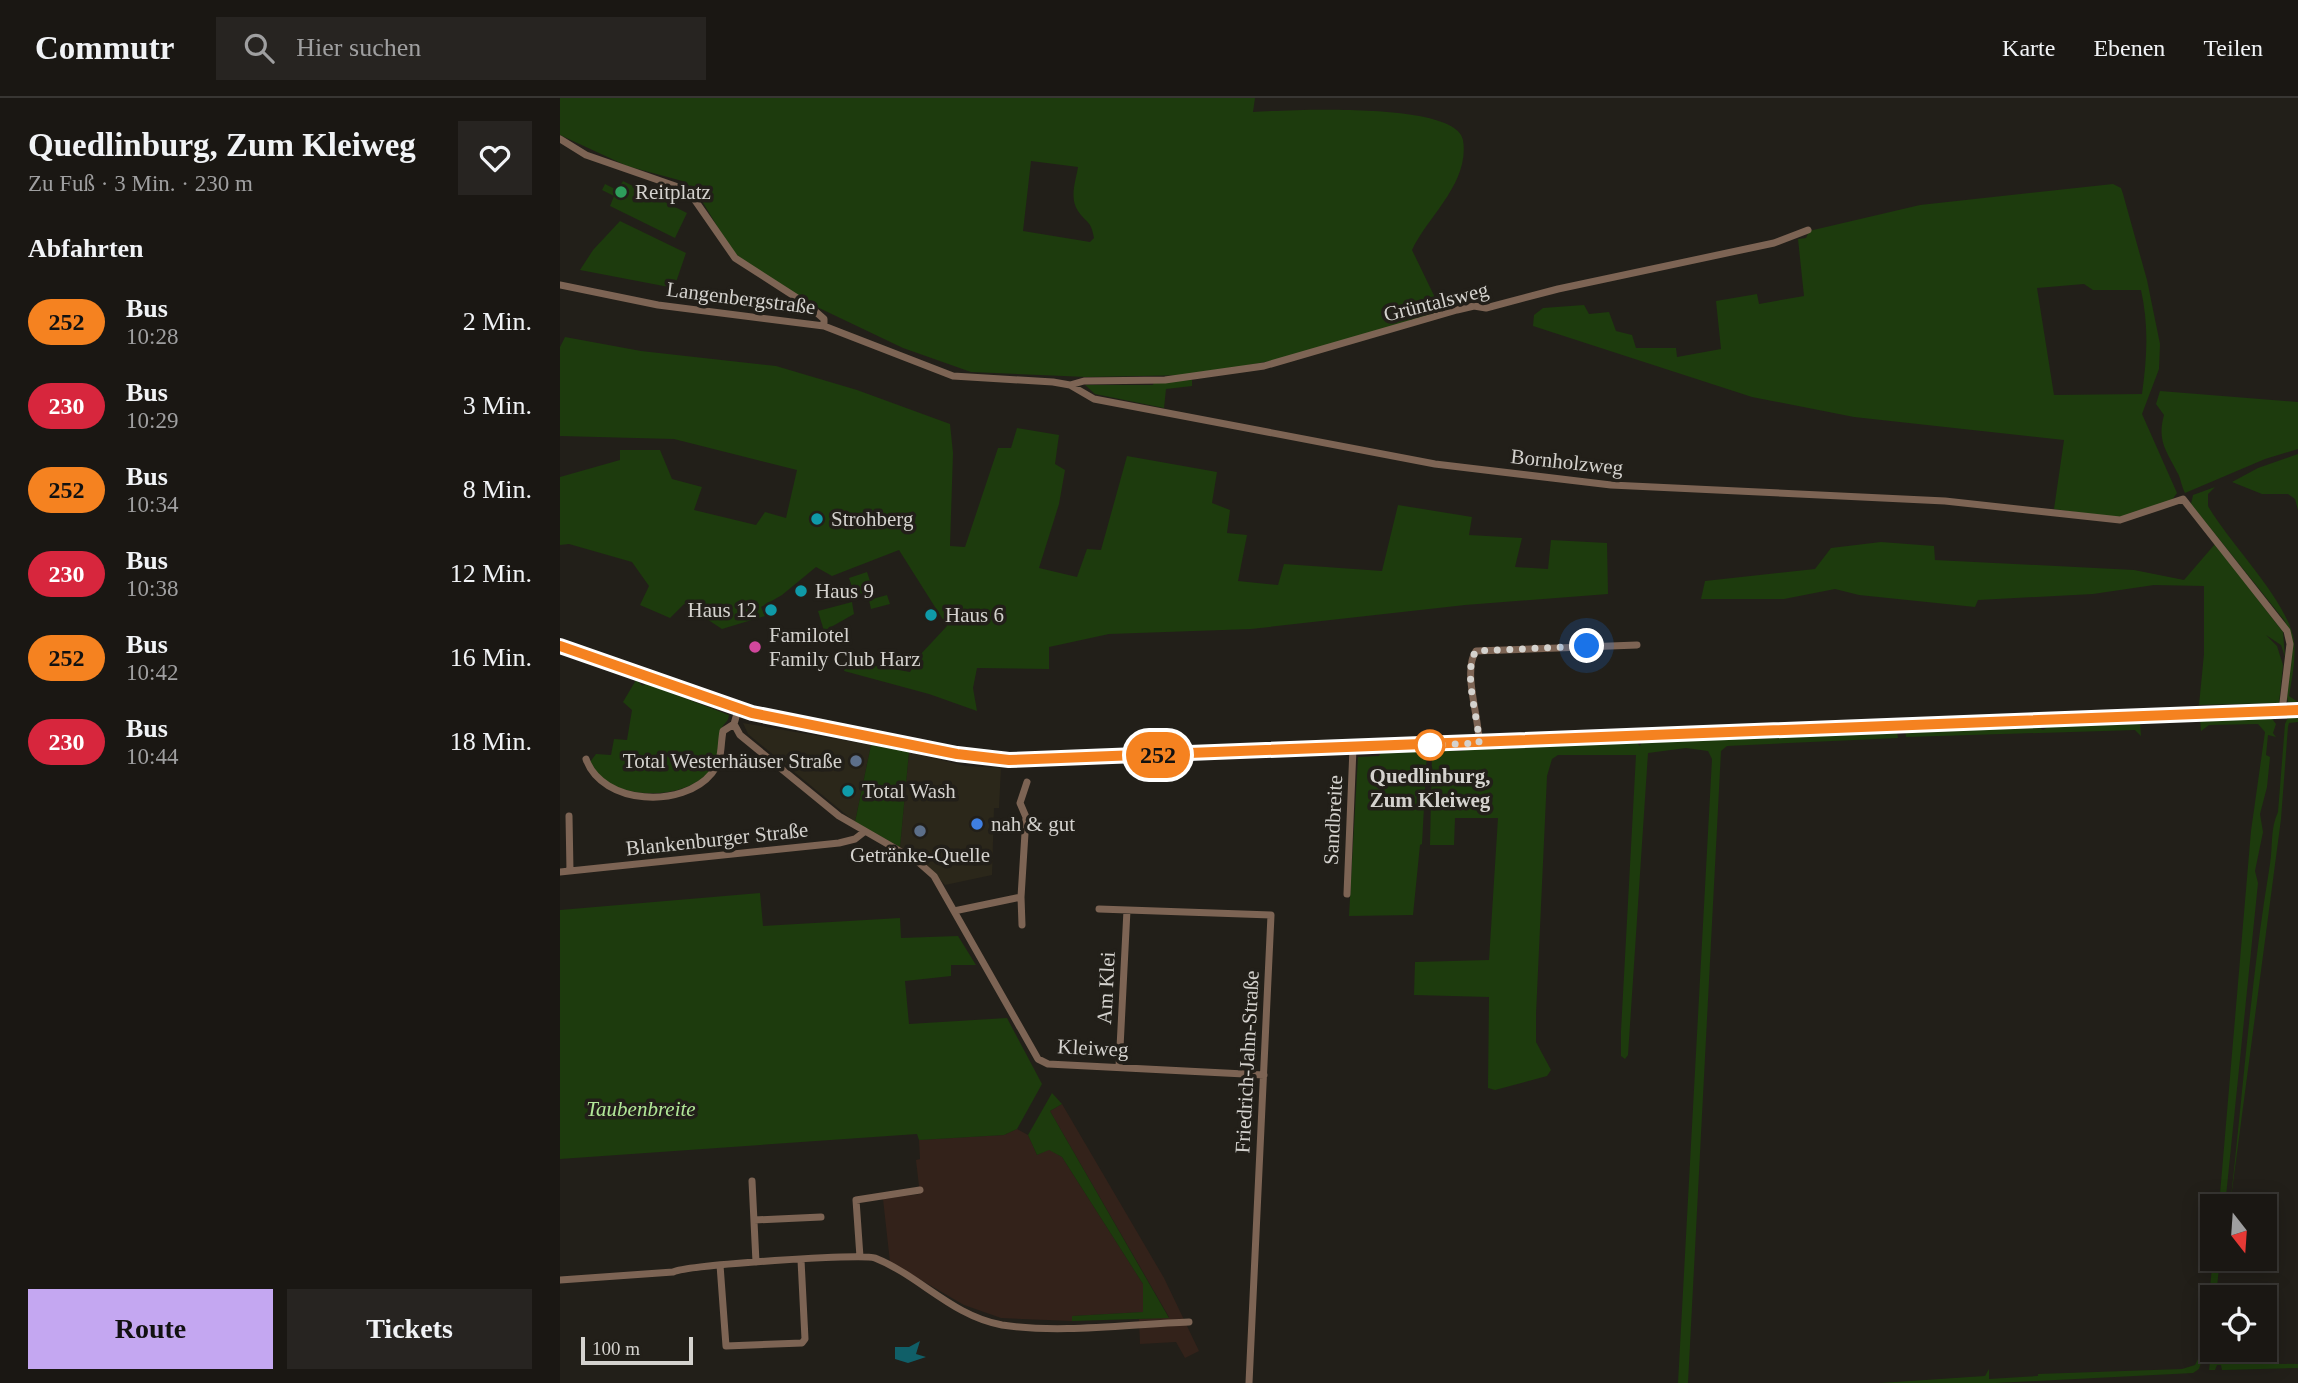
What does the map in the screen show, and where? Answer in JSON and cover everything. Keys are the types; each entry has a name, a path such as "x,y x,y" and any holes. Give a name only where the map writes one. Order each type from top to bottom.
{"main road":[{"path":"560,646 738,710 957,754 1009,760 2298,710"}],"street":[{"path":"560,139 586,155 681,188 692,197 735,258 808,305 824,319 824,326"},
{"name":"Grüntalsweg","path":"1070,385 1084,381 1197,377 1292,360 1457,310 1474,306 1486,308 1558,289 1774,243 1808,230"},
{"name":"Langenbergstraße","path":"560,285 658,305 824,326 953,376"},
{"name":"Bornholzweg","path":"953,376 1021,379 1070,385 1094,399 1410,460 1542,479 1611,485 1945,501 2120,520 2183,499 2287,631 2290,644 2282,711"},
{"path":"1479,743 1473,706 1472,659 1476,651 1637,645"},
{"path":"586,759 598,780 620,792 643,797 676,793 694,787 711,774 723,750 723,731 734,724 738,710"},
{"name":"Blankenburger Straße","path":"734,724 740,735 839,816 916,861 939,884"},
{"name":"Sandbreite","path":"1347,894 1353,748"},
{"path":"1022,925 1026,817 1020,803 1027,782"},
{"path":"569,816 570,871"},
{"name":"Blankenburger Straße","path":"560,872 839,843 855,839 864,832"},
{"name":"Kleiweg","path":"939,884 1038,1059 1048,1064 1264,1075"},
{"path":"954,911 1021,897"},
{"name":"Friedrich-Jahn-Straße","path":"1099,909 1271,915 1249,1383"},
{"name":"Am Klei","path":"1119,1068 1127,910"},
{"path":"752,1181 756,1262"},
{"path":"860,1257 854,1206 857,1198 920,1190"},
{"path":"754,1220 821,1217"},
{"path":"560,1280 673,1272 682,1268 756,1262 871,1256 953,1306 1001,1325 1070,1326 1189,1322"},
{"path":"720,1265 726,1346 802,1343 805,1339 801,1260"}],"shaded area":[{"path":"743,723 871,745 855,822 748,734"},
{"path":"909,752 965,766 1001,768 999,808 994,808 992,875 945,885 919,857 900,847"},
{"path":"1062,1104 1164,1278 1199,1351 1185,1358 1176,1342 1140,1344 1139,1319 1169,1317 1050,1111"},
{"path":"1017,1129 1028,1135 1037,1155 1049,1149 1062,1157 1143,1284 1144,1312 1073,1316 1072,1321 1001,1318 964,1305 890,1262 883,1199 920,1194 916,1160 920,1159 919,1140 1004,1135"}],"green space":[{"path":"560,98 1255,98 1253,112 1368,111 1403,113 1432,119 1454,128 1463,140 1463,156 1454,185 1412,250 1442,312 1293,357 1193,375 1087,377 971,372 903,348 817,307 746,262 732,251 702,201 686,182 627,166 560,135","holes":["1031,161 1078,167 1074,189 1075,206 1090,225 1094,238 1090,242 1023,231"]},
{"path":"623,181 687,213 675,238 610,206 614,196 602,190 605,184 617,190"},
{"path":"2113,184 2121,188 2147,280 2160,344 2159,369 2142,414 2177,493 2172,500 2116,518 2054,509 2064,440 1854,417 1752,397 1533,326 1534,315 1543,308 1584,305 1589,314 1609,312 1616,331 1632,335 1636,348 1676,348 1677,357 1721,349 1716,301 1757,294 1759,304 1804,296 1798,239 1806,238 1809,231 1920,205","holes":["2084,284 2093,290 2141,290 2146,342 2142,394 2054,395 2037,288"]},
{"path":"620,221 686,253 674,288 580,270 593,250"},
{"path":"565,337 641,351 776,366 857,390 950,424 953,453 950,546 965,547 998,448 1011,448 1017,428 1059,435 1055,464 1065,470 1059,504 1039,568 1077,577 1087,549 1101,550 1127,456 1217,472 1212,503 1230,510 1227,533 1247,535 1238,581 1278,585 1284,564 1382,571 1398,505 1472,517 1469,535 1522,538 1515,567 1548,569 1551,540 1607,543 1608,594 1465,605 1251,629 1109,634 1049,647 1049,669 977,668 973,688 977,711 929,694 844,671 848,661 910,672 920,655 947,626 899,550 832,576 816,567 782,595 761,607 765,616 722,629 684,604 670,618 640,605 649,586 632,562 569,544 560,545 560,477 620,460 620,450 660,450 672,479 702,487 694,510 756,525 765,512 786,518 797,470 674,439 560,436 560,347"},
{"path":"1192,380 1192,386 1166,389 1164,408 1095,394 1085,385 1153,385 1154,382"},
{"path":"2160,391 2298,402 2298,449 2265,459 2185,493 2162,439 2164,415 2156,404"},
{"path":"2298,454 2298,510 2295,499 2288,494 2262,494 2232,482 2258,468"},
{"path":"2215,487 2208,494 2208,506 2271,592 2290,626 2294,656 2289,696 2298,702 2288,702 2287,697 2290,632 2284,620 2191,504 2193,495"},
{"path":"1881,542 1934,546 1935,560 2134,570 2184,580 2215,544 2283,632 2285,657 2281,645 2266,635 2277,646 2283,665 2279,703 2199,705 2204,654 2204,586 2154,585 2093,594 1978,600 1975,607 1859,595 1835,589 1784,599 1701,599 1705,581 1815,569 1831,548"},
{"path":"867,572 873,590 855,596 849,578"},
{"path":"887,595 890,604 871,609 869,600"},
{"path":"852,602 854,614 824,631 818,611"},
{"path":"636,680 643,686 645,683 729,715 720,733 715,762 708,773 697,782 671,792 641,793 614,786 602,779 590,762 596,754 611,755 614,739 627,740 632,710 623,702"},
{"path":"2289,715 2298,715 2298,722 2289,723 2288,727 2281,819 2231,1194 2252,992 2273,831 2278,812 2285,724"},
{"path":"2270,716 2276,724 2273,733 2276,737 2268,735 2266,755 2270,757 2267,787 2260,814 2263,832 2255,871 2258,883 2226,1194 2220,1194 2251,831 2265,732 2258,724 2209,725 2201,731 2200,718"},
{"path":"2140,723 2141,736 2135,730 1906,737 1905,730 2036,725 2043,730 2053,724"},
{"path":"1897,731 1898,738 1727,746 1721,751 1688,1383 1678,1383 1712,759 1708,751 1686,748 1648,753 1628,1055 1625,1059 1621,1056 1621,1031 1636,755 1558,755 1552,759 1547,776 1536,1014 1536,1042 1551,1070 1547,1076 1495,1090 1488,1088 1489,997 1414,995 1415,962 1489,960 1498,818 1455,818 1454,845 1430,845 1432,753 1434,750 1462,751 1470,748 1635,741 1640,746 1642,741"},
{"path":"871,745 909,752 900,847 855,822"},
{"path":"1427,751 1422,844 1413,915 1349,916 1358,757 1379,756 1381,752"},
{"name":"Taubenbreite","path":"760,893 763,926 900,918 901,938 958,936 976,965 951,965 951,976 905,981 909,1024 1007,1018 1042,1084 1017,1129 1004,1135 919,1140 917,1134 560,1159 560,910"},
{"path":"1052,1093 1062,1104 1050,1111 1169,1318 1072,1321 1072,1316 1143,1312 1143,1284 1062,1157 1049,1150 1037,1155 1028,1135"},
{"path":"2212,1271 2219,1271 2217,1285 2210,1285"},
{"path":"2200,1355 2199,1369 2193,1373 1996,1383 1880,1383 1985,1376 1989,1369 1989,1379 2038,1374 2182,1369 2195,1365"},
{"path":"2210,1362 2298,1364 2298,1368 2222,1370 2221,1365 2217,1365 2215,1370 2209,1370"}],"water":[{"path":"920,1341 916,1354 926,1357 908,1363 895,1359 895,1347 909,1347"}],"bus line":[{"name":"252","path":"560,646 738,710 957,754 1009,760 2298,710"}],"place":[{"name":"Reitplatz","path":"621,192"},
{"name":"Strohberg","path":"817,519"},
{"name":"Haus 9","path":"801,591"},
{"name":"Haus 12","path":"771,610"},
{"name":"Haus 6","path":"931,615"},
{"name":"Familotel Family Club Harz","path":"755,647"},
{"name":"Quedlinburg, Zum Kleiweg","path":"1430,745"},
{"name":"Total Westerhäuser Straße","path":"856,761"},
{"name":"Total Wash","path":"848,791"},
{"name":"nah & gut","path":"977,824"},
{"name":"Getränke-Quelle","path":"920,831"}],"route":[{"path":"1430,745 1479,743 1473,706 1472,659 1476,651 1486,648 1587,646"}]}
